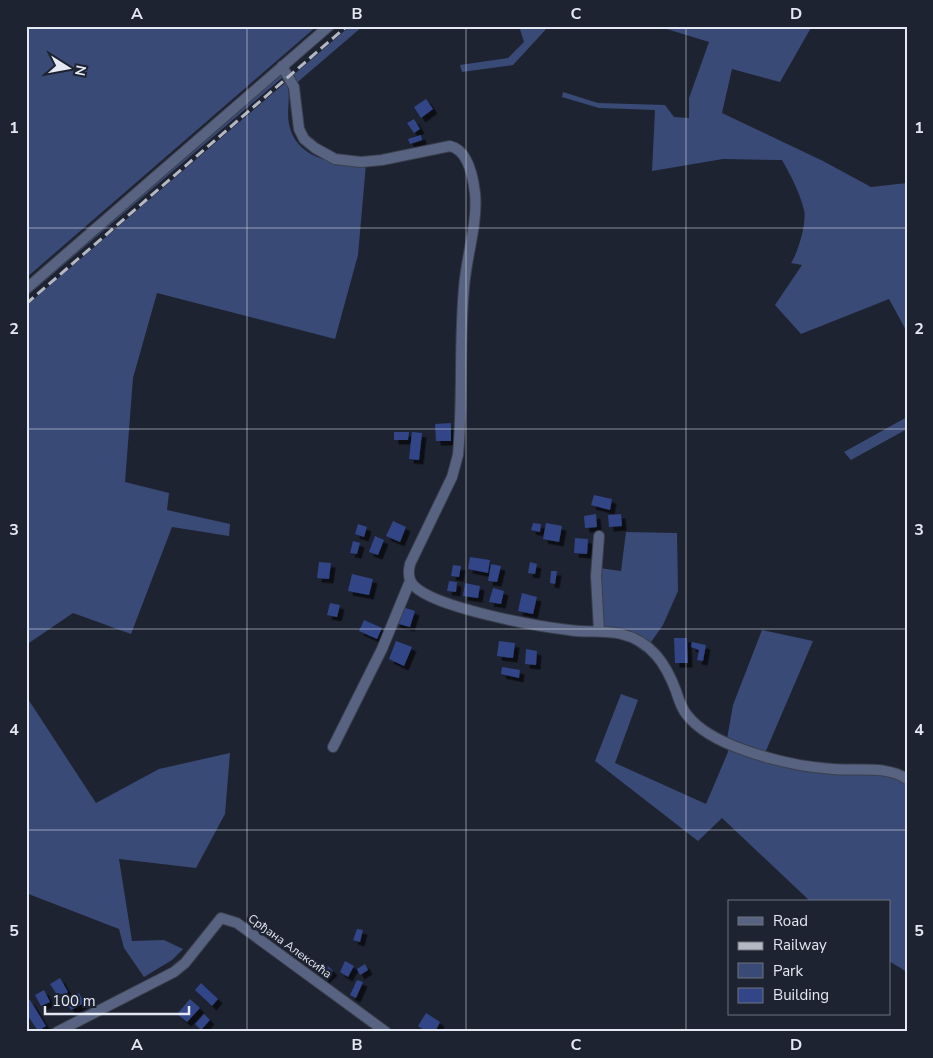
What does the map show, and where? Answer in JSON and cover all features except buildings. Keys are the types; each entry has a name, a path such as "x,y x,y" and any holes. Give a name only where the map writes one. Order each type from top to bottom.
{"street":[{"path":"26,289 330,26"},
{"path":"282,66 294,86 300,128 304,139 316,148 335,159 361,162 382,160 450,146 460,150 464,156 472,179 475,208 464,287 458,455 452,476 412,560 408,571 410,581 382,649 333,747"},
{"path":"599,536 596,563 599,631"},
{"path":"410,581 420,590 450,604 556,628 599,631 632,638 656,653 670,677 685,714 702,730 723,742 773,759 832,769 888,772 907,779"},
{"name":"Срђана Алексића","path":"57,1032 174,972 185,964 221,918 237,923 386,1032"}],"green space":[{"path":"26,26 317,26 26,278"},
{"path":"350,26 363,26 293,86 290,78"},
{"path":"519,26 549,26 513,65 462,72 460,65 508,58 524,42"},
{"path":"657,26 812,26 780,82 732,69 722,113 823,161 871,187 907,183 907,332 889,299 801,334 775,305 802,265 791,263 801,237 805,215 798,191 782,160 723,159 652,171 655,110 599,108 562,97 563,92 598,103 665,105 674,117 689,118 689,98 709,42"},
{"path":"281,74 283,77 26,297 26,289"},
{"path":"286,82 289,92 289,124 293,136 300,146 319,158 343,163 366,164 358,255 335,339 157,293 133,378 125,482 169,493 167,510 230,524 229,536 172,527 131,634 73,613 26,645 26,306"},
{"path":"907,417 907,429 851,460 844,452"},
{"path":"626,532 677,533 678,591 663,625 644,652 625,638 597,632 592,567 621,571"},
{"path":"762,630 813,641 765,753 814,763 878,765 907,772 907,972 890,962 890,900 809,900 722,818 698,841 595,761 621,694 638,700 615,763 706,804 728,752 727,739 733,705"},
{"path":"26,696 96,803 159,769 230,753 225,814 196,868 119,859 132,941 164,940 183,949 172,960 144,977 124,948 119,929 26,893"}],"railway":[{"path":"26,304 347,26"}]}
